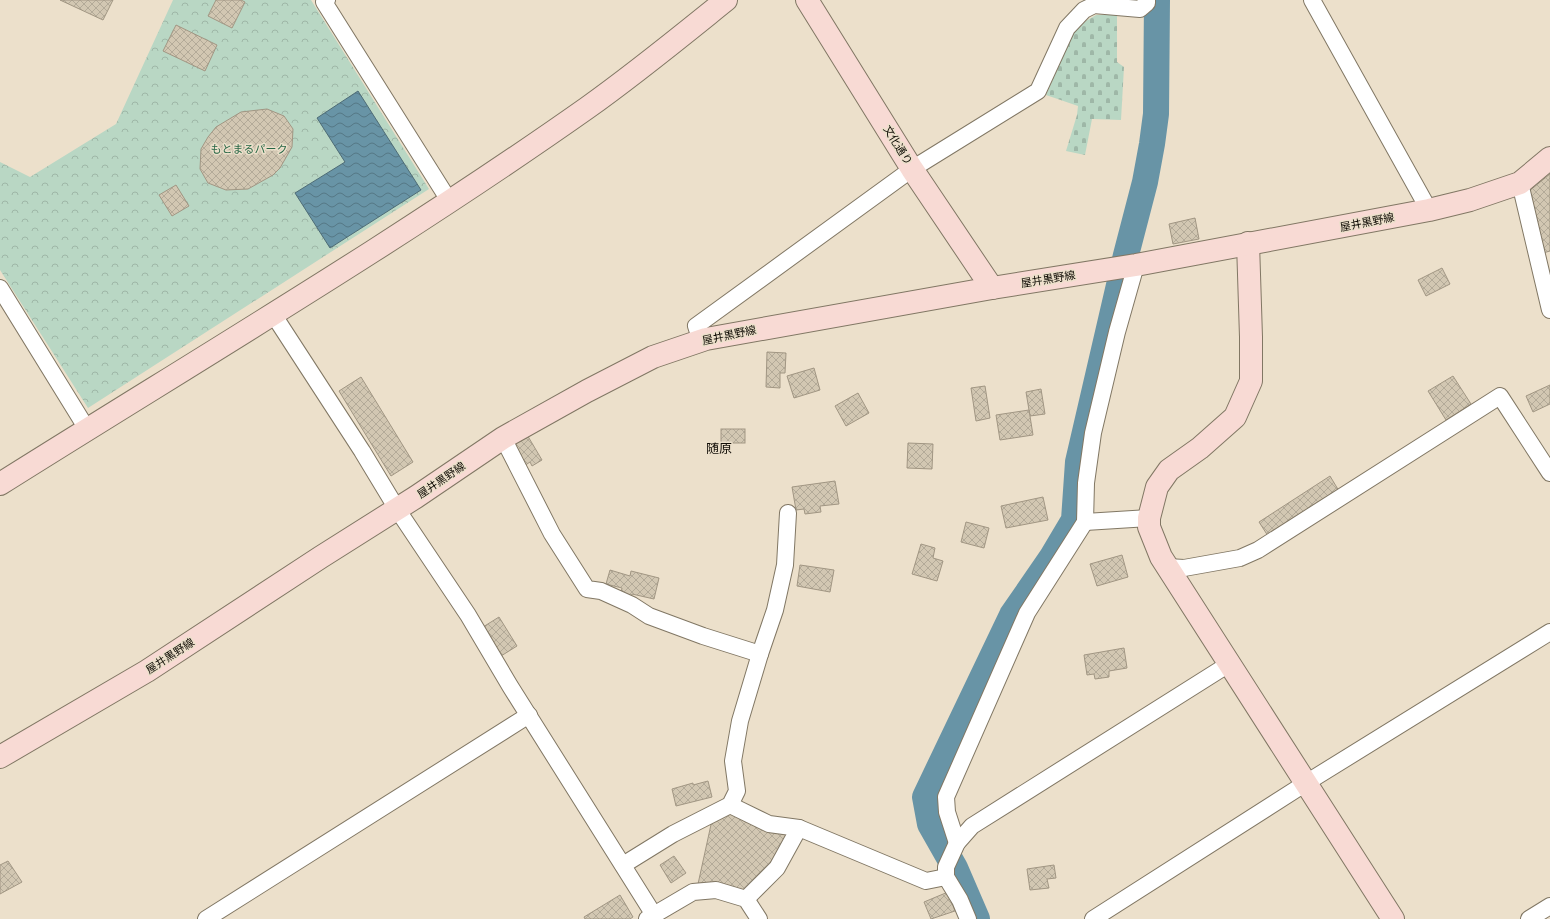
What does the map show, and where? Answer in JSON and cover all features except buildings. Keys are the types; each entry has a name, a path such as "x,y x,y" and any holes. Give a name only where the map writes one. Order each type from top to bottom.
{"street":[{"path":"0,484 450,202 589,107 726,0"},
{"name":"文化通り","path":"807,0 912,169 992,288"},
{"path":"701,340 696,326 912,169 1038,91 1067,28 1084,10 1094,4 1140,10 1147,3 1147,0"},
{"path":"1312,0 1429,210"},
{"path":"325,1 450,202"},
{"name":"屋井黒野線","path":"0,757 147,671 504,438 587,391 653,357 701,340 992,288 1136,265 1429,210 1470,200 1520,182 1550,158"},
{"path":"1520,182 1550,310"},
{"path":"1248,243 1251,381 1235,417 1200,448 1169,470 1156,487 1149,518 1149,527 1161,557 1392,919"},
{"path":"957,843 947,812 946,798 1027,614 1085,522 1086,483 1093,433 1117,332 1136,265"},
{"path":"0,288 87,429"},
{"path":"273,314 362,451 397,509 468,615 623,865 650,917 693,892 716,890 746,898 759,919"},
{"path":"1168,567 1184,568 1240,558 1258,550 1500,396 1545,455 1550,473"},
{"path":"504,438 552,534 587,589 601,591 632,605 649,616 703,636 760,654"},
{"path":"623,865 673,834 730,805 737,791 734,761 740,721 775,610 785,565 788,513"},
{"path":"1085,522 1149,518"},
{"path":"1093,919 1306,783 1550,632"},
{"path":"968,919 960,900 946,877 946,867 957,843 972,826 1229,664"},
{"path":"206,919 529,715"},
{"path":"730,805 769,824 798,828 926,881 946,877"},
{"path":"746,898 777,868 798,828"},
{"path":"1529,919 1550,906"}],"green space":[{"name":"もとまるパーク","path":"173,0 311,0 429,189 88,408 0,270 0,162 30,177 116,124"},
{"path":"1096,15 1117,15 1117,62 1124,67 1121,120 1092,119 1085,155 1066,151 1077,115 1078,106 1046,95 1073,34 1086,21"}],"water":[{"path":"358,91 421,190 330,248 295,193 345,162 317,118"}],"waterway":[{"path":"977,919 955,868 930,824 925,797 1012,615 1052,557 1074,520 1078,462 1126,255 1145,182 1152,144 1156,114 1157,0"}],"district":[{"name":"随原","path":"719,448"}]}
